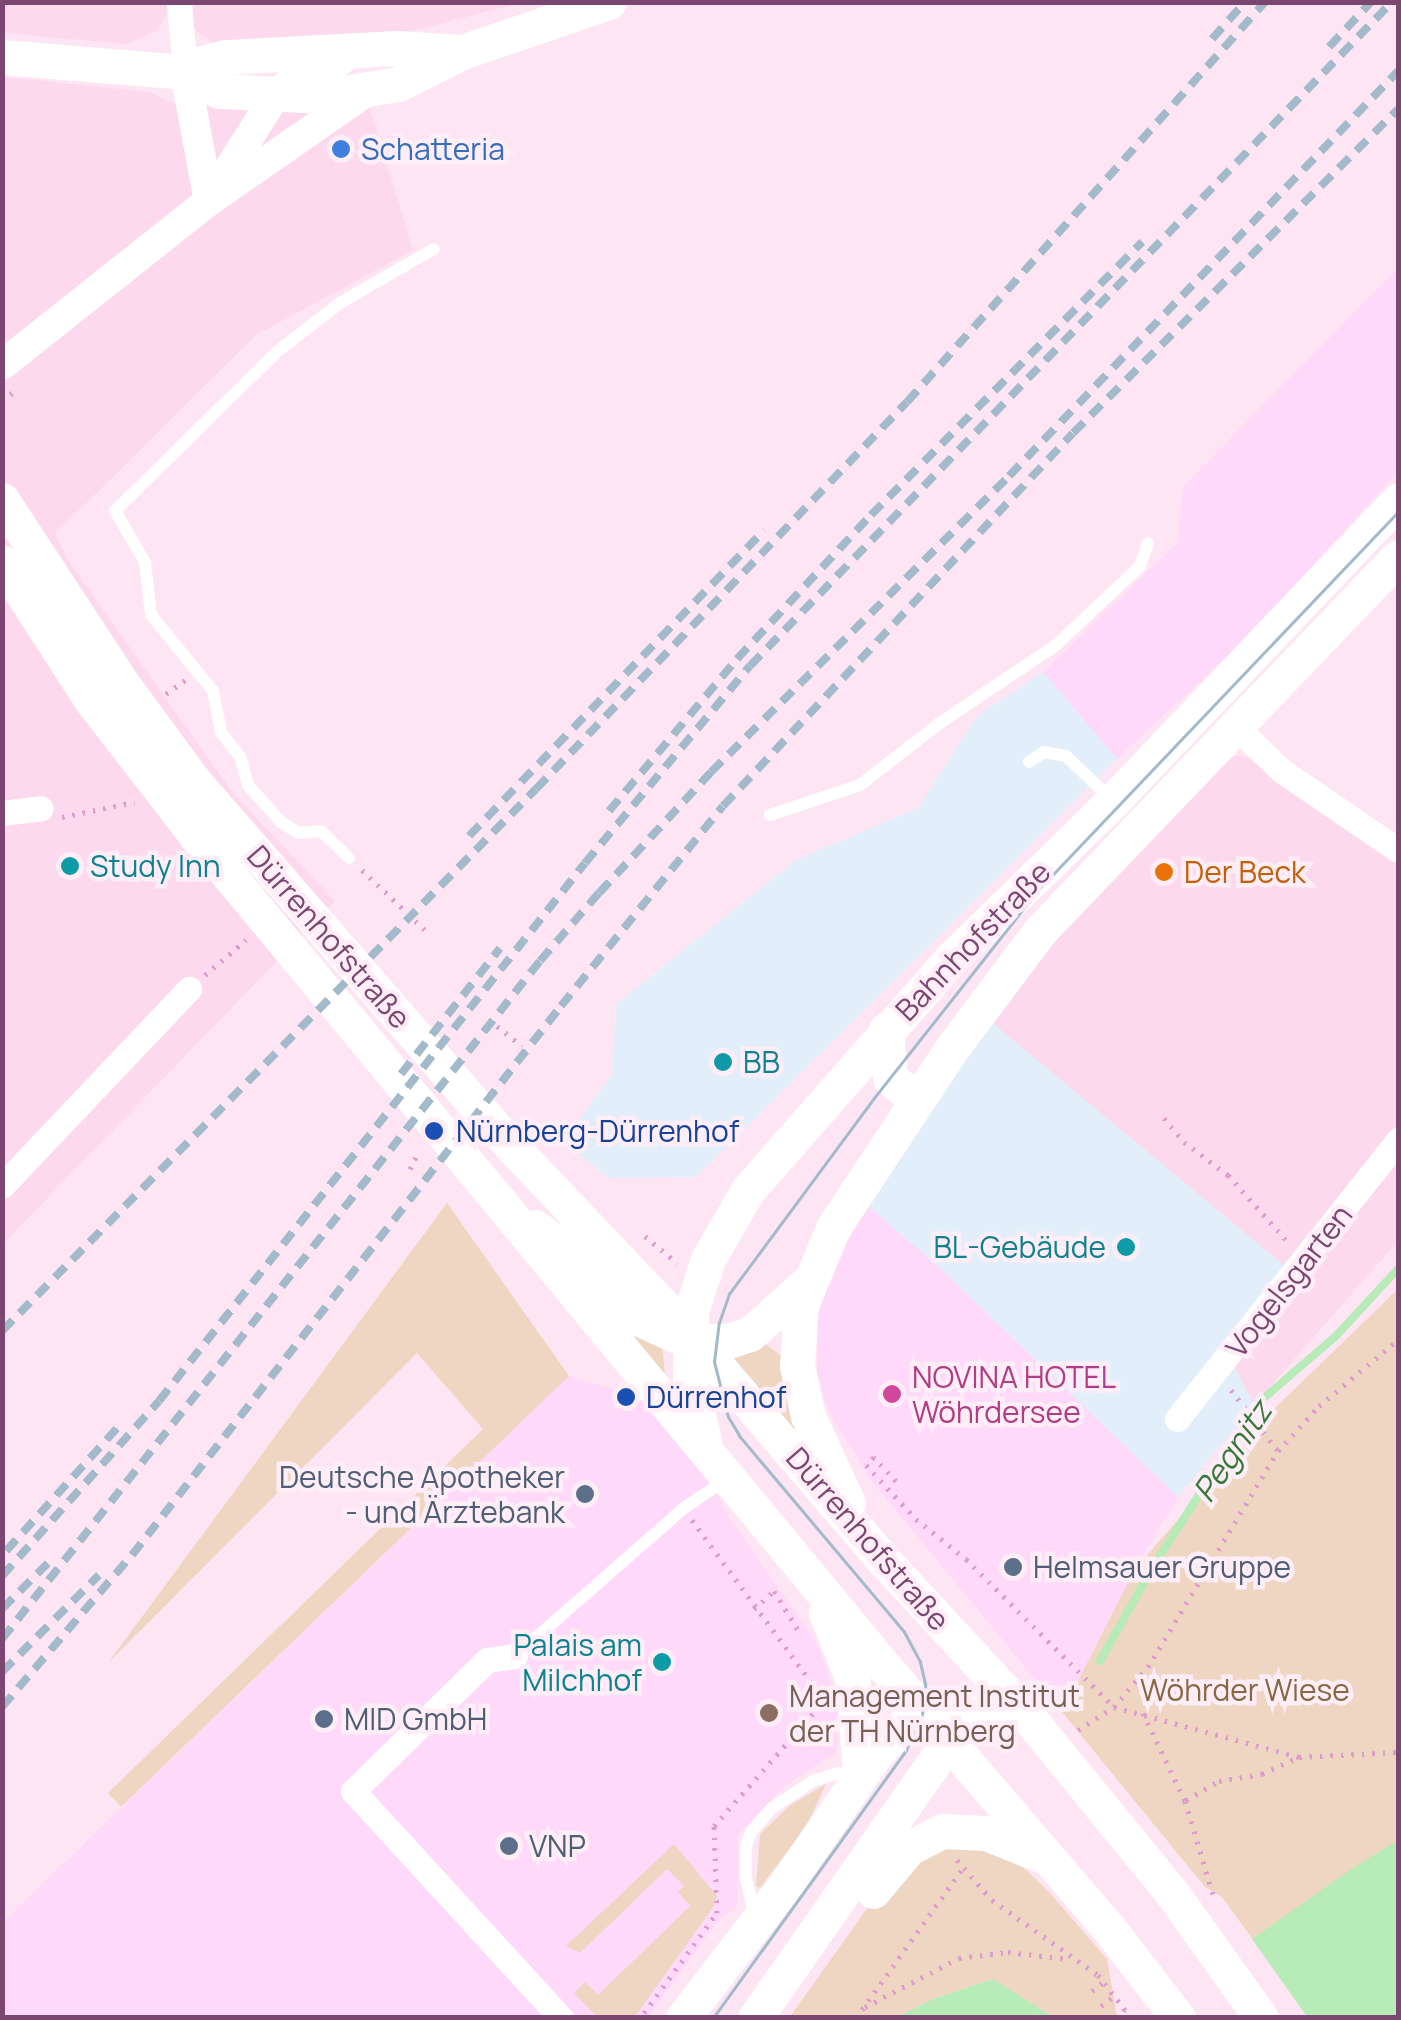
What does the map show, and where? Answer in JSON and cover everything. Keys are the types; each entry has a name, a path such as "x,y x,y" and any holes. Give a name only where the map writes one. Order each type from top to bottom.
{"main road":[{"path":"2,57 184,72 220,91 275,96 370,90 398,84 462,52 573,8 609,2"},
{"path":"184,72 226,57 350,54 396,48 462,52"},
{"name":"Dürrenhofstraße","path":"2,500 119,678 193,780 516,1151 691,1339 862,1536 1025,1714 1218,1953 1261,2018"},
{"name":"Bahnhofstraße","path":"718,1464 692,1396 691,1339 700,1280 720,1234 748,1190 972,937 1113,801 1393,518"},
{"name":"Bahnhofstraße","path":"862,1536 800,1389 797,1325 808,1282 846,1206 920,1093 1041,930 1398,557"},
{"name":"Dürrenhofstraße","path":"2,562 133,757 495,1198 1169,2005"},
{"path":"886,1030 890,1078 902,1090 920,1093"},
{"name":"Dürrenhofstraße","path":"495,1198 576,1257 633,1314 691,1339"},
{"path":"691,1339 728,1342 750,1334 808,1282"},
{"name":"Dürrenhofstraße","path":"813,1579 853,1682 860,1775"},
{"path":"755,2018 951,1741 970,1707 970,1671 961,1644"},
{"path":"683,2018 890,1737 926,1714 970,1707 1025,1714"},
{"path":"782,1977 843,1932 898,1858 928,1836 958,1828 974,1830 1048,1859"}],"street":[{"path":"179,2 184,72 208,201"},
{"path":"208,201 275,96 295,78 326,72 350,54"},
{"path":"2,365 208,201 370,90"},
{"path":"1234,725 1282,771 1398,850"},
{"path":"2,813 41,808"},
{"path":"2,1186 189,989"},
{"name":"Vogelsgarten","path":"1177,1420 1398,1140"},
{"path":"515,1656 487,1660 353,1791 561,2018"}],"lane":[{"path":"350,858 321,831 298,833 282,822 248,785 241,758 221,732 213,691 151,615 146,562 115,511 278,351 340,303 434,249"},
{"path":"770,816 860,785 940,723 1056,645 1140,566 1148,543"},
{"path":"1029,762 1044,752 1066,756 1113,801"},
{"path":"515,1656 684,1508 718,1464"},
{"path":"756,1922 746,1877 746,1847 751,1832 772,1808 813,1780 838,1773 860,1775"}],"path":[{"path":"41,808 64,818 137,802"},
{"path":"350,858 424,930"},
{"path":"189,989 252,936"},
{"path":"498,1026 519,1044 510,1049"},
{"path":"1164,1118 1184,1142 1228,1175 1305,1262"},
{"path":"410,1169 418,1153"},
{"path":"645,1236 700,1280"},
{"path":"1077,1730 1114,1707 1148,1666 1278,1451 1319,1406 1398,1340"},
{"path":"1224,1382 1278,1451"},
{"path":"896,1481 874,1457 866,1465 916,1519 966,1558 1114,1707 1299,1757 1398,1752"},
{"path":"684,1508 754,1609 833,1711"},
{"path":"754,1609 774,1591"},
{"path":"649,2018 644,2013 717,1913 714,1826 825,1702"},
{"path":"1143,1713 1185,1801 1217,1907"},
{"path":"1185,1801 1219,1781 1262,1774 1299,1757"},
{"path":"856,2018 964,1868 992,1900 1103,1982 1128,2014 1116,2018"},
{"path":"865,2007 959,1958 1008,1952 1071,1959"},
{"path":"1092,1991 1103,1982"},
{"path":"1102,2006 1114,1996"}],"shaded area":[{"path":"2,3 521,3 395,35 214,44 168,10 158,30 127,44 3,33"},
{"path":"3,77 149,92 175,104 353,112 369,105 413,250 256,335 55,534 72,566 233,793 335,901 3,1244"},
{"path":"1398,268 1398,471 1257,628 1117,759 1043,672 1177,543 1183,487"},
{"path":"1043,672 1117,759 696,1177 608,1178 563,1141 611,1076 616,1004 796,860 918,808 977,716"},
{"path":"1247,757 1398,862 1398,1241 1254,1405 1229,1359 990,1021 1081,907 1225,759"},
{"path":"990,1021 1287,1268 1230,1358 1254,1405 1178,1497 939,1267 868,1206"},
{"path":"868,1206 939,1267 1178,1497 1135,1569 1062,1712 871,1480 827,1409 817,1372 818,1315 837,1260"},
{"path":"569,1376 658,1404 694,1447 730,1519 818,1645 839,1705 836,1752 784,1787 738,1835 737,1905 717,1922 648,2017 3,2018 3,1922"},
{"path":"1398,1840 1398,2017 1141,2018 1347,1872"},
{"path":"993,1979 1053,2017 897,2017 933,1999"}],"green space":[{"path":"447,1203 569,1376 121,1807 108,1793 483,1429 417,1353 108,1663"},
{"name":"Wöhrder Wiese","path":"1398,1289 1398,2017 1309,2017 1222,1897 1205,1887 1062,1712 1135,1569 1278,1405"},
{"path":"626,1328 662,1345 665,1373 662,1374"},
{"path":"764,1343 783,1357 803,1442 733,1362 733,1355"},
{"path":"826,1784 807,1825 760,1888 756,1886 760,1834 789,1806"},
{"path":"962,1840 1019,1863 1049,1892 1107,1959 1117,2017 1053,2017 993,1979 933,1999 897,2017 789,2018 891,1875"},
{"path":"674,1844 717,1896 714,1906 635,2017 597,2017 574,1993 585,1982 598,1995 690,1906 678,1892 684,1886 667,1869 580,1953 566,1946"}],"pier":[{"path":"1249,1935 1308,2018 1136,2018 1138,2013"}],"waterway":[{"name":"Pegnitz","path":"1100,1661 1154,1565 1257,1404 1335,1337 1398,1269"}],"tram line":[{"path":"713,2018 906,1750 922,1715 925,1684 920,1662 904,1632 740,1437 728,1417 714,1362 719,1323 729,1294 874,1098 1038,890 1398,512"}],"railway":[{"path":"1212,39 1245,2"},
{"path":"2,1331 536,789 907,402 1265,2"},
{"path":"1329,47 1371,2"},
{"path":"2,1576 159,1401 585,863 750,666 1392,2"},
{"path":"2,1639 540,961 599,893 711,772 1009,476 1398,71"},
{"path":"2,1707 132,1555 561,1006 723,806 1073,433 1398,109"},
{"path":"609,811 737,659 871,515 1142,242"},
{"path":"469,836 764,530"},
{"path":"401,1074 500,948"},
{"path":"6,1551 120,1425"},
{"path":"2,1609 52,1559"},
{"path":"2,1672 99,1575"}],"place":[{"name":"Schatteria","path":"341,149"},
{"name":"Study Inn","path":"70,866"},
{"name":"Der Beck","path":"1164,872"},
{"name":"BB","path":"723,1062"},
{"name":"Nürnberg-Dürrenhof","path":"434,1131"},
{"name":"BL-Gebäude","path":"1126,1247"},
{"name":"NOVINA HOTEL Wöhrdersee","path":"892,1394"},
{"name":"Dürrenhof","path":"626,1397"},
{"name":"Deutsche Apotheker - und Ärztebank","path":"585,1494"},
{"name":"Helmsauer Gruppe","path":"1013,1567"},
{"name":"Palais am Milchhof","path":"662,1662"},
{"name":"Management Institut der TH Nürnberg","path":"769,1713"},
{"name":"MID GmbH","path":"324,1719"},
{"name":"VNP","path":"509,1846"}]}
